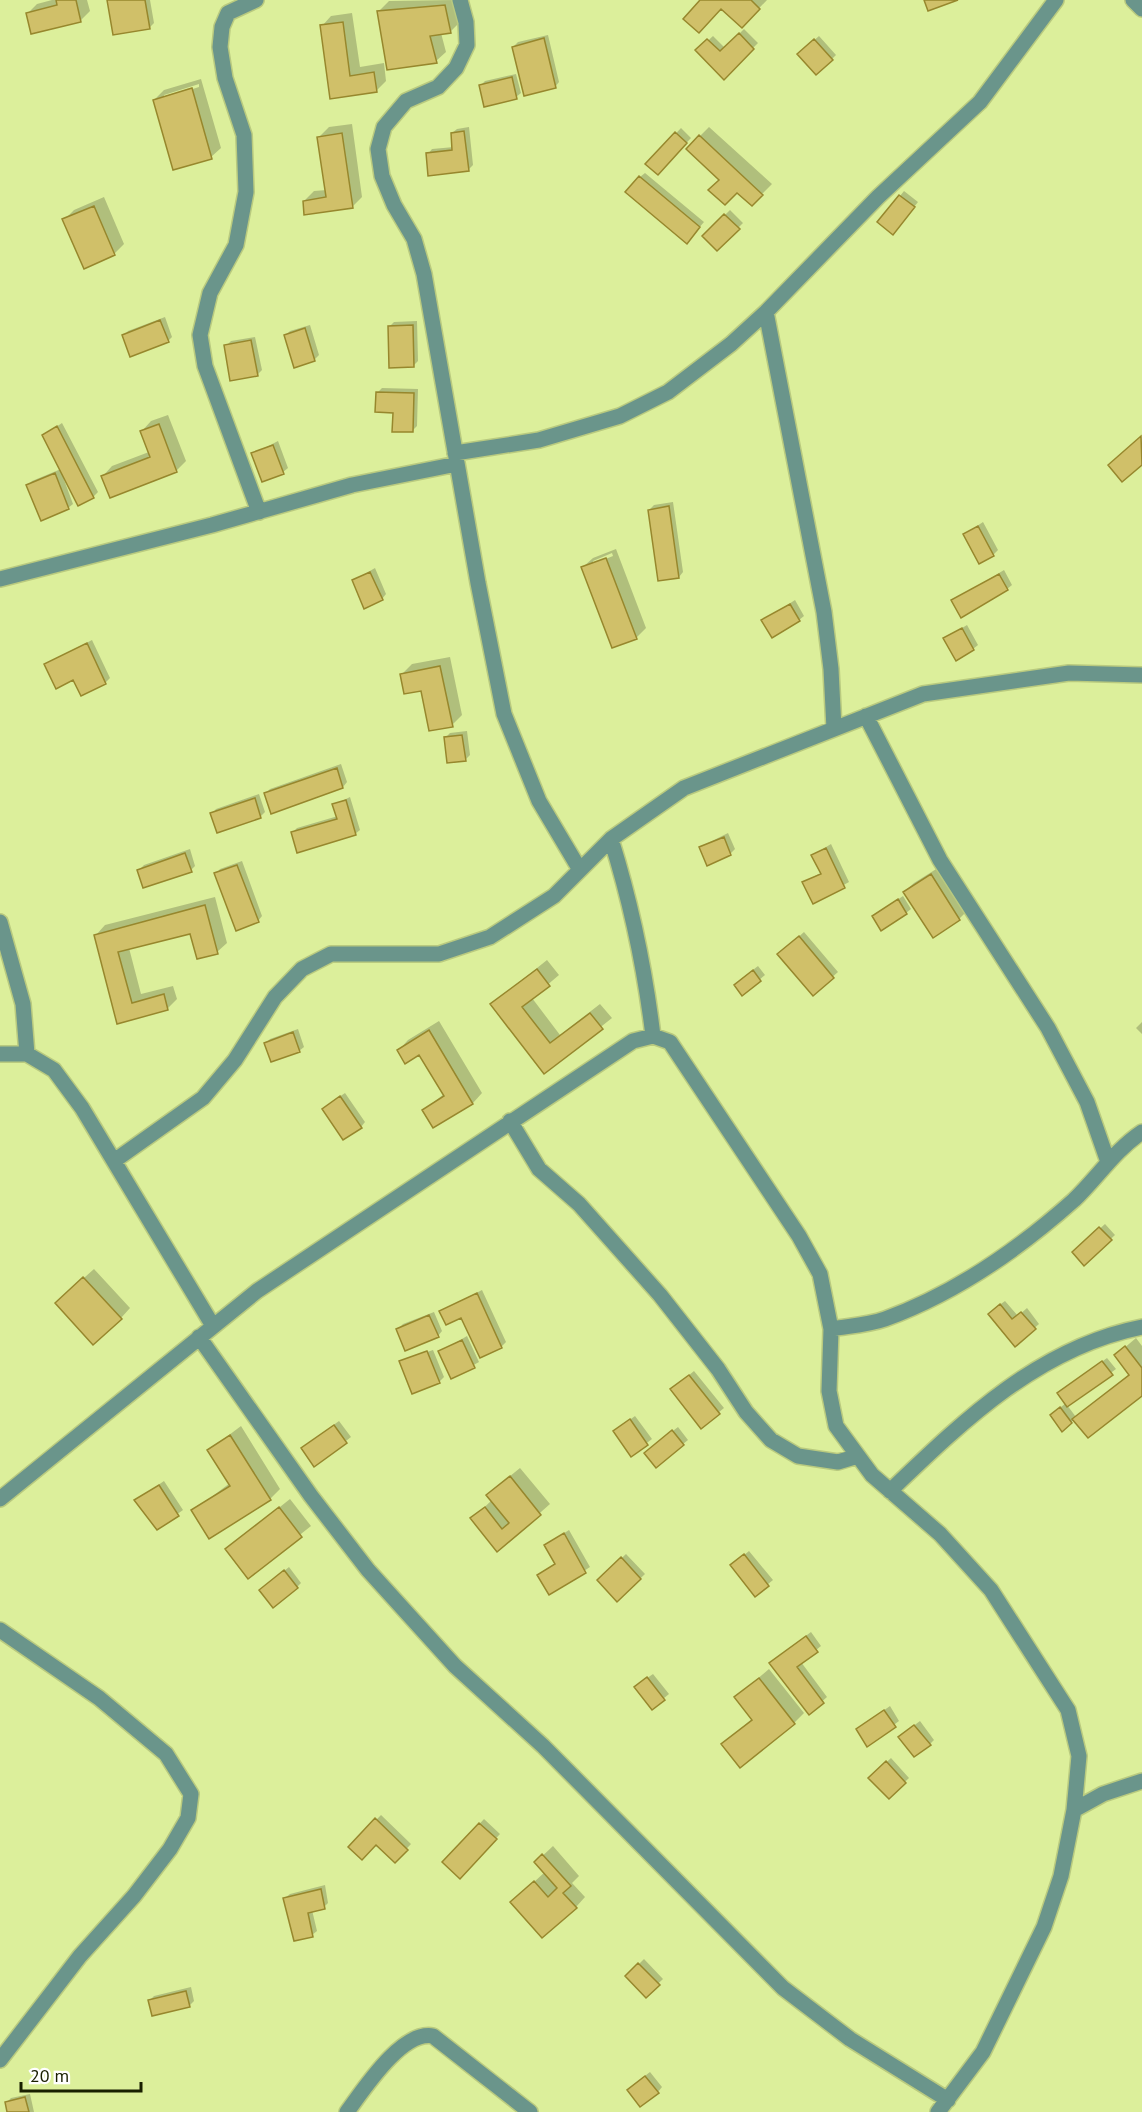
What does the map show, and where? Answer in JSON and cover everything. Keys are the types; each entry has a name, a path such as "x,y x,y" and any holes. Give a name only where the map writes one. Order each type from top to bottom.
{"street":[{"path":"256,0 228,13 222,27 220,47 225,78 244,135 246,192 236,245 210,293 200,335 205,366 259,512"},
{"path":"460,0 466,22 467,45 456,68 438,87 406,101 384,128 378,149 382,176 394,205 414,239 424,274 504,714 539,801 580,870"},
{"path":"0,579 259,512 352,485 539,440 620,416 668,392 731,344 766,312 878,197 980,102 1056,0"},
{"path":"1133,0 1142,9"},
{"path":"766,312 824,612 834,729"},
{"path":"114,1161 203,1098 235,1060 275,997 302,969 331,954 439,954 490,937 554,896 611,839 684,788 923,694 1069,673 1142,675"},
{"path":"866,716 940,860 1048,1028 1087,1102 1108,1162"},
{"path":"611,839 625,882 648,994 653,1036"},
{"path":"0,922 23,1004 27,1054"},
{"path":"0,1499 199,1337 257,1291 633,1041 653,1036 670,1042 799,1236 820,1274 831,1329 829,1392 836,1426 872,1475 940,1534 991,1590 1068,1710 1079,1756 1074,1810 1061,1876 1044,1927 983,2052 943,2106 783,1988 543,1746 455,1666 368,1570 310,1496 199,1337"},
{"path":"0,1054 27,1054 54,1070 82,1108 213,1326"},
{"path":"510,1121 539,1169 579,1204 660,1295 718,1369 746,1412 771,1440 798,1456 838,1462 858,1456"},
{"path":"831,1329 883,1320 935,1297 1007,1255 1075,1198 1108,1162 1142,1132"},
{"path":"890,1491 954,1429 1047,1361 1116,1332 1142,1327"},
{"path":"0,1630 99,1698 166,1754 191,1794 188,1818 170,1849 134,1896 80,1956 0,2060"},
{"path":"1074,1810 1103,1794 1142,1781"},
{"path":"347,2112 370,2080 396,2052 411,2039 423,2034 433,2036 530,2112"}],"building":[{"path":"56,0 76,0 81,22 31,34 26,13 57,5"},
{"path":"107,0 145,0 150,29 113,35"},
{"path":"700,0 751,0 760,9 742,28 721,9 699,33 683,19"},
{"path":"924,0 958,0 928,11"},
{"path":"445,5 451,33 430,36 437,63 387,70 377,11"},
{"path":"343,22 350,76 374,72 377,92 330,99 320,25"},
{"path":"739,33 754,49 724,80 695,50 707,39 720,51"},
{"path":"544,38 556,88 524,96 512,47"},
{"path":"814,39 833,60 816,75 797,54"},
{"path":"512,77 517,99 484,107 479,85"},
{"path":"192,88 212,159 173,170 153,100"},
{"path":"464,131 469,171 428,176 426,153 452,150 451,133"},
{"path":"675,132 687,143 658,175 645,164"},
{"path":"342,133 353,208 304,215 303,201 326,197 317,137"},
{"path":"699,135 763,195 752,206 737,193 725,205 708,190 719,180 686,149"},
{"path":"639,176 700,227 687,244 625,192"},
{"path":"899,195 915,207 893,235 877,222"},
{"path":"94,206 115,255 84,269 62,219"},
{"path":"724,214 740,229 717,251 702,236"},
{"path":"160,320 169,342 130,357 122,335"},
{"path":"413,325 414,367 389,368 388,326"},
{"path":"305,328 315,361 294,368 284,335"},
{"path":"251,340 258,376 230,381 224,345"},
{"path":"376,392 414,393 413,432 392,432 393,413 375,412"},
{"path":"159,424 177,472 110,498 101,476 150,457 140,431"},
{"path":"57,426 94,498 78,506 42,435"},
{"path":"1141,436 1142,465 1122,482 1108,465"},
{"path":"273,445 284,474 262,482 251,453"},
{"path":"55,473 69,509 41,521 26,485"},
{"path":"669,506 679,578 658,581 648,510"},
{"path":"978,526 994,556 979,564 963,534"},
{"path":"606,558 637,639 612,648 581,567"},
{"path":"370,572 383,600 364,609 352,580"},
{"path":"999,574 1008,590 961,618 951,600"},
{"path":"790,604 800,621 772,638 761,620"},
{"path":"962,628 974,650 956,661 943,638"},
{"path":"87,643 106,684 81,696 73,680 56,689 44,664"},
{"path":"440,666 453,727 429,731 421,691 404,694 400,674"},
{"path":"462,735 466,761 447,763 444,737"},
{"path":"337,768 343,788 271,814 264,793"},
{"path":"255,798 261,818 217,833 210,813"},
{"path":"346,800 356,835 297,853 291,832 337,819 332,804"},
{"path":"724,837 731,855 707,866 699,847"},
{"path":"826,848 845,888 813,904 802,882 821,874 811,855"},
{"path":"185,853 192,872 143,888 137,870"},
{"path":"237,865 259,922 236,931 214,873"},
{"path":"931,874 960,920 933,938 903,892"},
{"path":"898,899 907,914 881,931 872,916"},
{"path":"205,905 218,954 197,959 190,934 118,952 132,1003 164,994 168,1010 117,1024 94,935"},
{"path":"799,936 834,978 813,996 777,954"},
{"path":"537,969 550,986 522,1007 550,1043 590,1013 603,1029 544,1074 490,1004"},
{"path":"753,970 761,981 742,996 734,985"},
{"path":"429,1030 473,1104 433,1128 422,1110 444,1096 419,1055 405,1064 397,1050"},
{"path":"293,1032 300,1052 271,1062 264,1043"},
{"path":"340,1096 362,1128 343,1140 322,1109"},
{"path":"1099,1227 1112,1240 1084,1266 1072,1252"},
{"path":"83,1277 122,1319 93,1345 55,1303"},
{"path":"477,1293 502,1348 480,1358 461,1318 446,1325 439,1311"},
{"path":"1000,1304 1012,1319 1021,1312 1036,1329 1015,1347 988,1314"},
{"path":"429,1315 439,1337 405,1351 396,1329"},
{"path":"462,1340 475,1368 451,1379 438,1351"},
{"path":"1125,1346 1142,1368 1142,1396 1088,1438 1072,1419 1129,1375 1114,1355"},
{"path":"427,1351 440,1383 412,1394 399,1361"},
{"path":"1102,1361 1113,1375 1067,1407 1057,1393"},
{"path":"689,1375 720,1414 701,1429 670,1389"},
{"path":"1060,1407 1072,1423 1062,1432 1050,1415"},
{"path":"630,1419 648,1445 631,1457 613,1431"},
{"path":"334,1425 347,1443 314,1467 301,1448"},
{"path":"672,1430 684,1445 656,1468 644,1453"},
{"path":"230,1435 271,1500 209,1539 191,1510 230,1486 207,1450"},
{"path":"510,1476 541,1515 497,1552 470,1518 485,1507 502,1529 509,1523 486,1495"},
{"path":"159,1485 179,1516 157,1530 134,1500"},
{"path":"279,1507 302,1537 248,1579 225,1549"},
{"path":"564,1533 586,1573 549,1595 537,1575 555,1564 544,1545"},
{"path":"744,1554 769,1586 755,1597 730,1565"},
{"path":"621,1557 641,1579 617,1602 597,1580"},
{"path":"284,1570 298,1588 273,1608 259,1590"},
{"path":"806,1636 818,1652 797,1667 824,1703 809,1715 769,1663"},
{"path":"647,1677 665,1700 652,1710 634,1687"},
{"path":"759,1678 795,1724 740,1768 721,1744 752,1720 734,1697"},
{"path":"884,1710 896,1727 867,1747 856,1729"},
{"path":"914,1725 931,1745 914,1757 898,1737"},
{"path":"886,1761 906,1783 889,1799 868,1778"},
{"path":"375,1818 408,1850 395,1863 376,1845 362,1860 348,1847"},
{"path":"479,1823 497,1839 460,1879 442,1862"},
{"path":"542,1854 571,1886 563,1893 577,1908 542,1938 510,1902 534,1881 548,1897 557,1888 534,1862"},
{"path":"321,1889 325,1909 308,1913 313,1937 294,1941 283,1898"},
{"path":"638,1963 660,1985 646,1998 625,1976"},
{"path":"186,1991 190,2007 152,2016 148,2000"},
{"path":"645,2076 659,2093 640,2107 627,2090"},
{"path":"25,2097 29,2112 7,2112 5,2102"}]}
